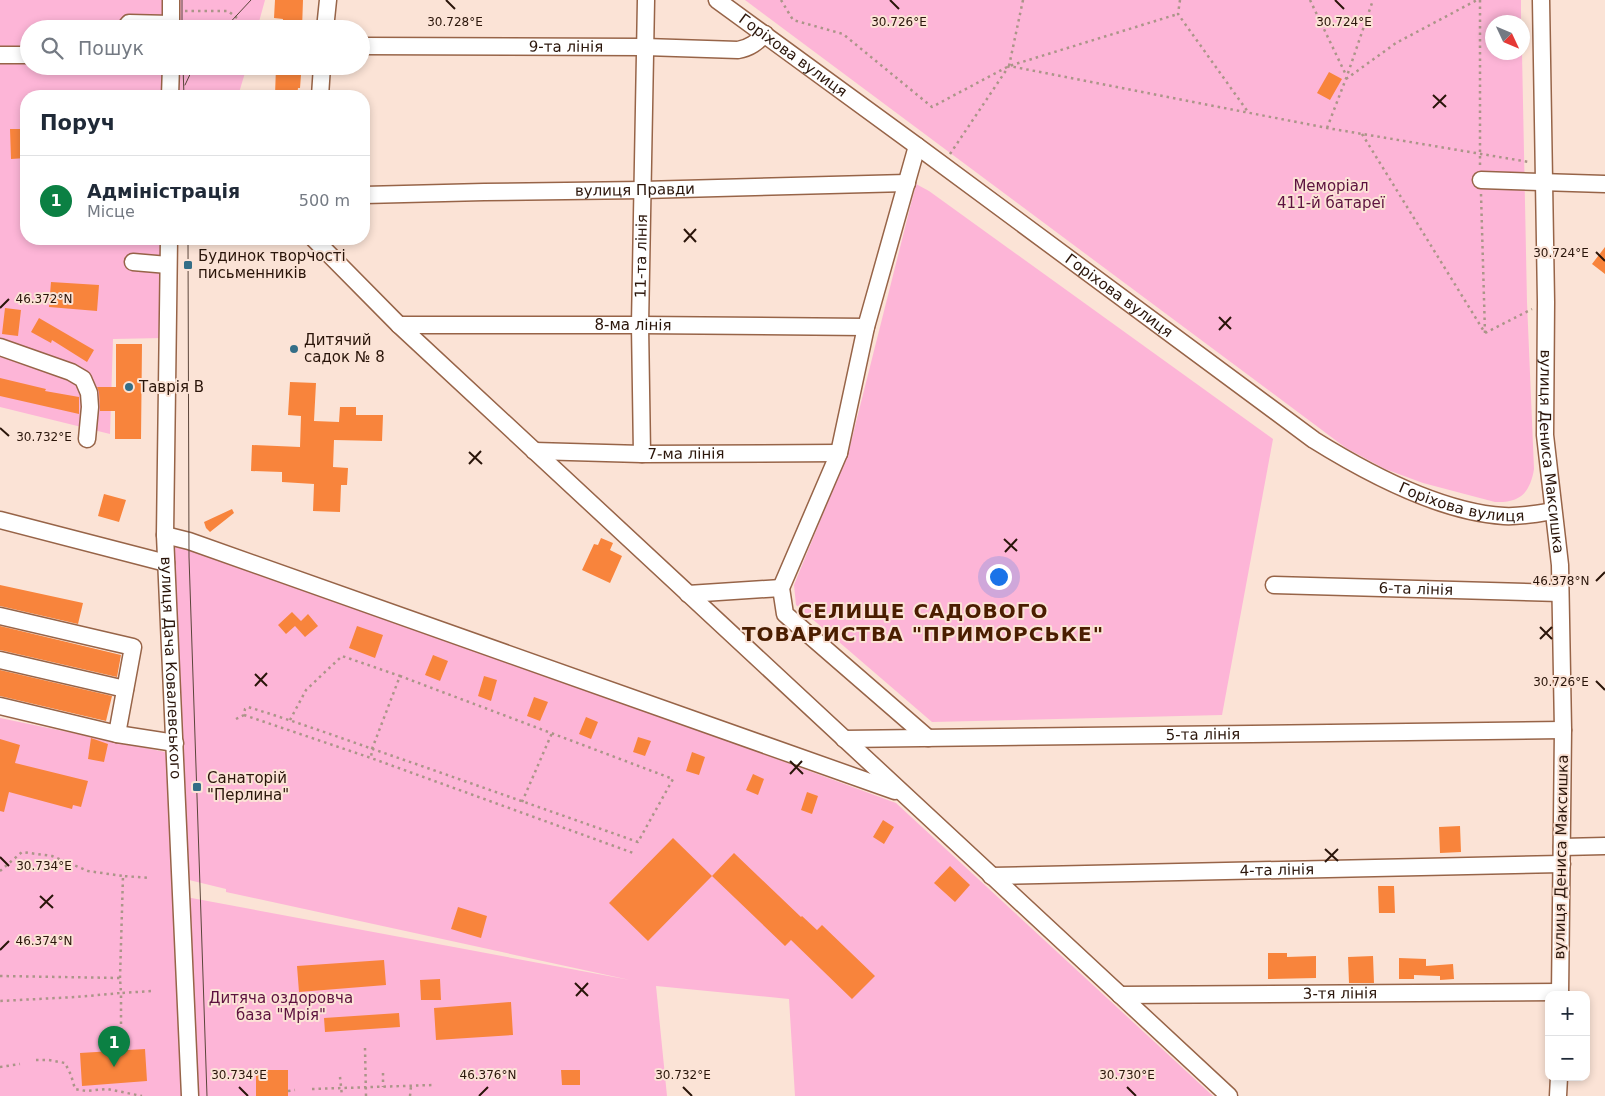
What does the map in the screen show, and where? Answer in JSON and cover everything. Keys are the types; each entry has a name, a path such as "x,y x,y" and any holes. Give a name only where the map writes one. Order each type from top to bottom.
{"street":[{"path":"326,20 328,0"},
{"name":"11-та лінія","path":"642,454 640,325 646,0"},
{"name":"Горіхова вулиця","path":"717,0 943,164 1314,440 1357,466 1404,488 1479,513 1504,516 1553,511"},
{"name":"вулиця Дениса Максишка","path":"1541,0 1546,302 1546,435 1560,565 1562,730 1560,991"},
{"path":"147,20 171,16"},
{"name":"9-та лінія","path":"370,46 745,49 752,46 765,34"},
{"path":"0,54 20,55"},
{"path":"170,90 171,75"},
{"path":"320,90 321,75"},
{"path":"918,146 866,327 839,453 781,588 785,614 928,738"},
{"path":"1481,180 1605,184"},
{"name":"вулиця Правди","path":"370,195 906,183"},
{"name":"вулиця Дача Ковалевського","path":"169,245 165,535 190,1096"},
{"path":"320,245 399,325 1229,1096"},
{"path":"133,262 168,265"},
{"name":"8-ма лінія","path":"399,325 866,327"},
{"path":"0,347 71,372 83,379 89,393 90,407 87,440"},
{"name":"7-ма лінія","path":"534,451 642,454 839,453"},
{"path":"0,520 166,563"},
{"path":"165,535 189,541 901,793"},
{"name":"6-та лінія","path":"1274,585 1560,593"},
{"path":"688,594 781,588"},
{"path":"0,616 133,647 117,734"},
{"path":"0,660 125,689"},
{"path":"0,706 117,734 175,743"},
{"name":"5-та лінія","path":"844,740 1562,730"},
{"path":"1562,847 1605,846"},
{"name":"4-та лінія","path":"991,876 1562,864"},
{"name":"3-тя лінія","path":"1120,995 1545,994"},
{"path":"1558,1096 1559,1081"}],"path":[{"path":"780,0 793,20 843,34 932,107 1009,66 1178,14"},
{"path":"943,164 1009,66 1022,0"},
{"path":"1180,0 1178,14 1249,113"},
{"path":"1310,0 1346,78"},
{"path":"1327,128 1373,0"},
{"path":"1346,78 1396,43 1477,0"},
{"path":"171,16 187,10 228,11 237,18"},
{"path":"1009,66 1327,128 1543,164"},
{"path":"1362,134 1485,333 1546,302"},
{"path":"244,715 245,709 248,707 290,720 638,842 673,779 342,656 306,690 290,720"},
{"path":"371,758 372,749 400,676"},
{"path":"236,718 244,715 371,758 636,854"},
{"path":"522,802 552,734"},
{"path":"0,871 22,852 52,856 88,871 150,878"},
{"path":"120,1050 123,876"},
{"path":"0,976 120,978"},
{"path":"0,1001 152,991"},
{"path":"366,1048 366,1096"},
{"path":"36,1060 65,1063 72,1075 76,1089 86,1091 107,1089 142,1096"},
{"path":"0,1068 20,1064"},
{"path":"383,1074 383,1087"},
{"path":"340,1077 342,1096"},
{"path":"410,1096 411,1086"},
{"path":"312,1089 433,1086"},
{"path":"288,1091 295,1090"}],"green space":[{"path":"0,0 166,0 166,20 20,20 20,75 165,75 165,90 20,90 20,245 164,245 163,338 113,339 110,434 0,407"},
{"path":"175,0 265,0 259,20 175,20"},
{"name":"Меморіал 411-й батареї","path":"745,0 1521,0 1521,15 1485,15 1485,60 1522,60 1527,302 1534,469 1530,484 1522,495 1517,498 1511,501 1495,502 1423,483 1385,469 1346,448"},
{"path":"175,75 244,75 240,90 175,90"},
{"path":"916,184 929,191 1273,439 1222,715 932,722 796,605 794,585 849,450"},
{"name":"Дитяча оздоровча база \"Мрія\"","path":"169,539 218,553 896,803 1213,1096 795,1096 789,999 656,986 667,1096 195,1096 186,897 630,980 226,892 226,889 185,879"},
{"path":"0,718 170,753 184,1096 0,1096"}],"building":[{"path":"275,0 303,0 302,20 274,18"},
{"path":"1329,72 1342,79 1330,100 1317,93"},
{"path":"276,75 301,75 300,88 298,90 275,90"},
{"path":"10,129 20,129 20,158 11,159"},
{"path":"1605,247 1605,274 1592,264"},
{"path":"51,282 99,285 97,311 49,307"},
{"path":"5,308 21,310 18,336 2,334"},
{"path":"39,318 94,350 87,362 52,340 51,343 31,332"},
{"path":"116,344 142,344 141,439 115,439 115,411 100,411 97,387 116,387"},
{"path":"0,378 46,389 45,391 79,397 79,414 0,396"},
{"path":"290,382 316,383 314,421 339,422 340,407 356,407 356,415 383,415 382,441 334,440 333,467 348,468 347,485 341,485 340,512 313,511 314,484 282,482 282,472 251,471 252,445 300,447 301,416 288,415"},
{"path":"104,494 126,500 119,522 98,516"},
{"path":"232,509 234,513 210,532 206,528 204,522"},
{"path":"601,538 613,543 610,550 622,556 610,583 582,570 594,544 598,545"},
{"path":"0,585 83,603 78,624 0,606"},
{"path":"292,612 301,621 308,614 318,626 305,637 295,626 286,634 278,625"},
{"path":"0,626 121,655 117,677 0,650"},
{"path":"357,626 383,635 375,658 349,648"},
{"path":"433,655 448,661 440,681 425,675"},
{"path":"0,670 112,696 106,721 0,696"},
{"path":"484,676 497,680 491,701 478,696"},
{"path":"534,697 548,702 540,721 527,716"},
{"path":"586,717 598,722 591,739 579,734"},
{"path":"638,737 651,741 645,756 633,752"},
{"path":"91,738 108,744 104,762 88,759"},
{"path":"0,739 20,745 15,763 88,781 81,807 73,805 72,809 9,792 4,812 0,811"},
{"path":"692,752 705,757 699,775 686,771"},
{"path":"753,774 764,779 758,795 746,790"},
{"path":"807,792 818,796 812,814 801,810"},
{"path":"883,820 894,827 884,844 873,837"},
{"path":"1460,826 1461,852 1440,853 1439,827"},
{"path":"673,838 712,876 648,941 609,903"},
{"path":"734,853 801,917 817,930 822,925 875,976 852,999 791,940 785,946 712,876"},
{"path":"950,866 970,885 955,902 934,883"},
{"path":"1378,886 1394,886 1395,913 1379,913"},
{"path":"458,907 487,916 481,938 451,929"},
{"path":"1268,953 1287,953 1287,957 1316,956 1316,978 1268,979"},
{"path":"1373,956 1374,983 1349,983 1348,957"},
{"path":"1399,958 1426,959 1426,966 1453,964 1454,979 1440,980 1440,976 1414,975 1414,979 1399,979"},
{"path":"384,960 386,985 299,992 297,966"},
{"path":"440,979 441,1000 421,1000 420,980"},
{"path":"511,1002 513,1035 436,1040 434,1008"},
{"path":"399,1013 400,1027 325,1032 324,1018"},
{"path":"145,1049 147,1081 82,1086 80,1053"},
{"path":"256,1070 288,1070 288,1096 256,1096"},
{"path":"561,1070 580,1070 580,1085 562,1085"}],"tram line":[{"path":"182,0 182,20"},
{"path":"232,20 251,0"},
{"path":"183,75 184,90"},
{"path":"185,85 190,75"},
{"path":"188,245 189,557 207,1096"}],"place":[{"name":"Будинок творчості письменників","path":"188,265"},
{"name":"Дитячий садок № 8","path":"294,349"},
{"name":"Таврія В","path":"129,387"},
{"name":"Санаторій \"Перлина\"","path":"197,787"},
{"name":"Адміністрація","path":"114,1067"}],"district":[{"name":"СЕЛИЩЕ САДОВОГО ТОВАРИСТВА \"ПРИМОРСЬКЕ\"","path":"923,622"}]}
